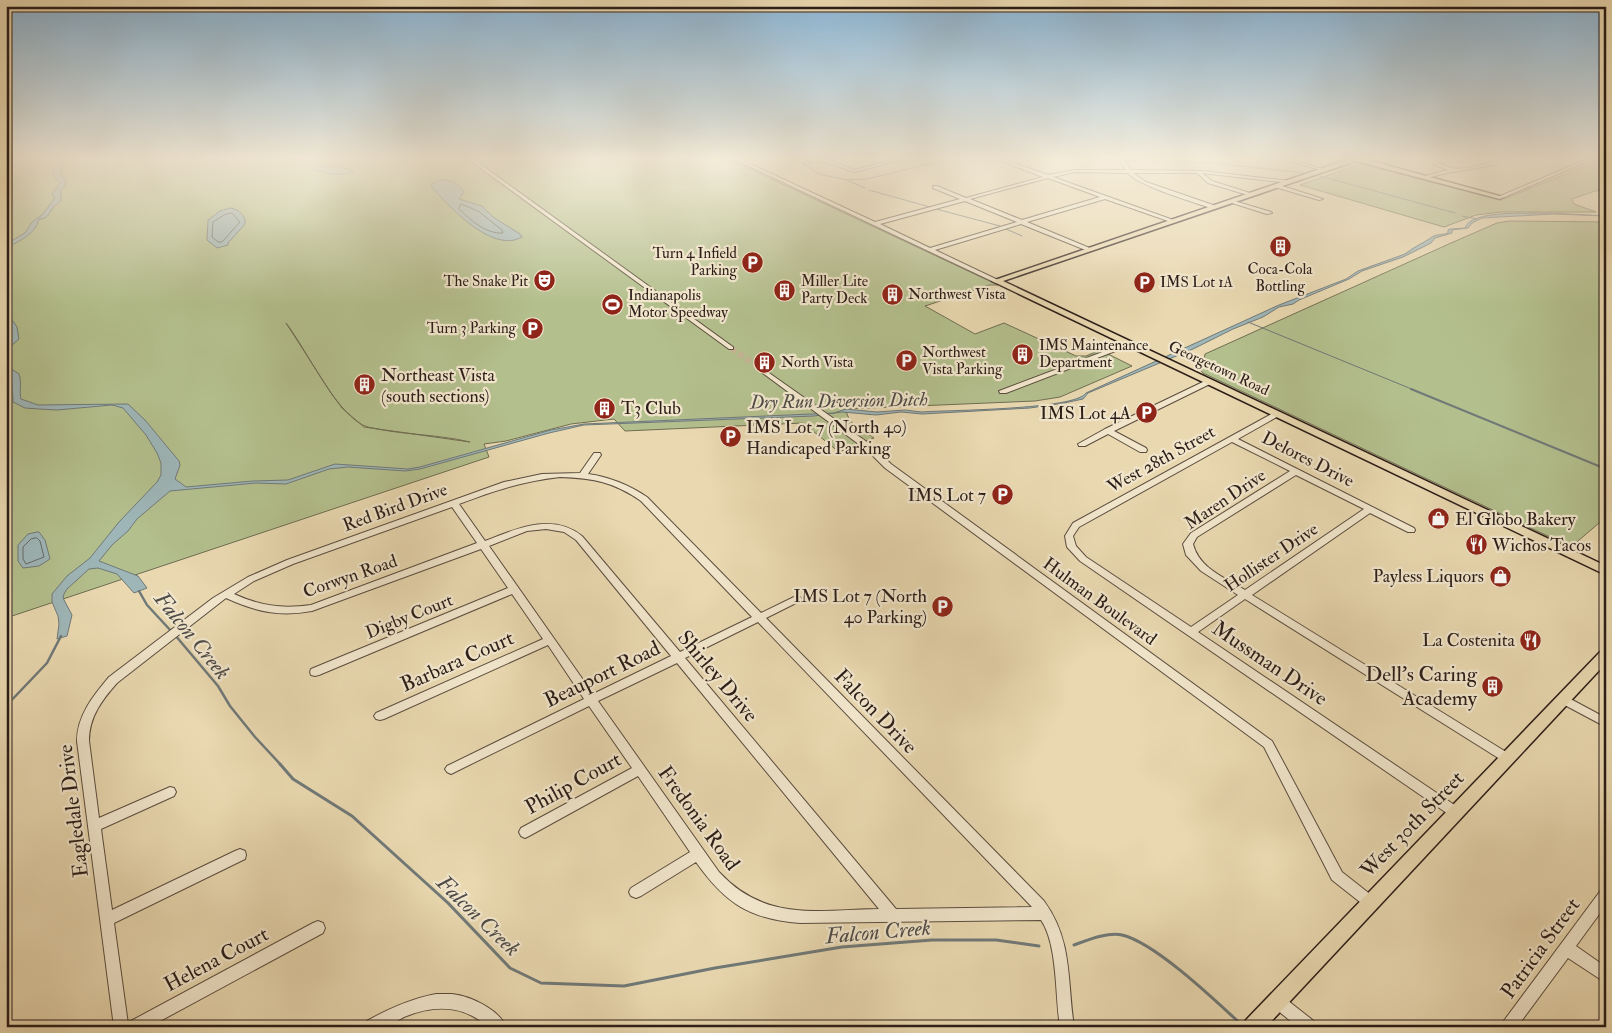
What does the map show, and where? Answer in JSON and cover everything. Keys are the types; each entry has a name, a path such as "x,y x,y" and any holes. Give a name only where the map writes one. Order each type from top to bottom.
{"main road":[{"path":"996,281 1214,208"},
{"name":"Georgetown Road","path":"996,281 1606,571"},
{"name":"West 30th Street","path":"1258,1022 1606,654"}],"street":[{"path":"537,207 731,348"},
{"name":"Georgetown Road","path":"839,207 996,281"},
{"path":"875,224 935,207"},
{"path":"985,207 1090,250"},
{"path":"930,250 1071,207"},
{"path":"1134,207 1173,221"},
{"path":"1249,207 1269,213"},
{"path":"1003,391 1129,344"},
{"name":"Hulman Boulevard","path":"762,370 871,449 888,466 1268,744 1337,876 1370,902"},
{"path":"1082,444 1210,382"},
{"name":"West 28th Street","path":"1069,540 1070,532 1076,525 1278,414"},
{"path":"1108,431 1143,450"},
{"name":"Delores Drive","path":"1232,439 1411,530"},
{"path":"583,476 597,455"},
{"name":"Maren Drive","path":"1244,595 1200,566 1189,552 1189,542 1194,535 1296,472"},
{"name":"Red Bird Drive","path":"225,594 251,579 290,562 454,502 524,479 554,475 583,476"},
{"name":"Falcon Drive","path":"583,476 616,482 644,499 1045,913 1050,923 1060,960 1068,1027"},
{"name":"Fredonia Road","path":"454,502 699,853 732,895 748,905 765,912 800,917 1045,913"},
{"name":"Hollister Drive","path":"1191,632 1370,509"},
{"name":"Shirley Drive","path":"483,544 518,531 536,527 555,527 572,532 579,538 893,916"},
{"name":"Mussman Drive","path":"1069,540 1073,550 1083,559 1456,812"},
{"name":"Corwyn Road","path":"225,594 267,610 284,612 312,608 483,544"},
{"name":"Digby Court","path":"315,672 515,589"},
{"name":"Eagledale Drive","path":"121,1027 83,741 87,717 100,695 113,680 164,638 225,594"},
{"path":"1244,595 1507,758"},
{"name":"Beauport Road","path":"451,769 797,599"},
{"name":"Barbara Court","path":"380,716 550,640"},
{"path":"1563,699 1606,723"},
{"name":"Philip Court","path":"525,832 640,769"},
{"path":"94,826 170,792"},
{"path":"636,892 699,853"},
{"path":"106,920 240,855"},
{"name":"Patricia Street","path":"1508,1027 1606,894"},
{"name":"Helena Court","path":"134,1027 318,928"},
{"path":"1566,948 1606,976"},
{"path":"370,1027 416,1004 448,1001 477,1008 499,1027"},
{"path":"1277,1001 1310,1027"}],"green space":[{"path":"6,207 832,207 998,285 989,285 925,306 975,334 1004,323 1076,356 1086,356 1100,350 1132,366 1060,397 1035,401 845,409 850,421 874,438 839,452 803,423 625,431 614,419 571,424 506,441 484,444 489,457 6,618","holes":["286,323 294,334 312,364","411,434 445,437 470,442"]},
{"path":"1376,207 1583,207 1596,212 1501,212 1476,215 1444,227"},
{"path":"1509,221 1606,222 1606,517 1571,547 1203,373 1197,366 1204,360 1205,354 1451,243 1497,223"}],"water":[{"path":"48,207 54,207 46,217 39,219 37,225 30,233 6,248 6,244 25,233 32,222 42,215"},
{"path":"450,207 483,207 493,217 522,237 511,241 498,239 485,234"},
{"path":"230,208 241,213 245,224 228,245 217,248 207,240 208,220 220,211"},
{"path":"1551,213 1606,216 1554,214 1482,218 1472,223 1468,228 1452,230 1452,233 1435,238 1431,243 1403,257 1362,271 1349,279 1293,304 1279,307 1263,317 1233,329 1193,349 1088,393 1083,399 1064,403 1030,408 922,414 901,412 876,415 842,412 814,416 584,425 420,469 405,471 348,467 329,469 286,484 256,483 170,491 137,519 99,561 138,576 147,588 134,593 117,574 98,568 89,569 64,594 63,598 72,615 67,636 57,639 59,624 52,602 52,594 67,576 90,558 119,522 157,482 161,475 161,463 146,435 123,408 112,405 57,410 25,408 13,402 11,379 6,375 6,362 19,374 21,399 38,405 128,404 145,420 179,461 180,465 175,479 186,487 288,480 335,464 408,469 551,430 584,424 834,413 846,409 877,412 905,410 921,412 1009,408 1059,403 1077,399 1086,393 1279,305 1346,279 1358,271 1405,254 1434,236 1448,233 1450,229 1465,228 1470,222 1478,218 1503,214"},
{"path":"6,311 17,327 19,339 10,347 6,355 6,343 10,337 6,328"},
{"path":"39,532 45,540 50,559 39,566 23,568 18,561 18,545 28,534"}],"waterway":[{"path":"1434,207 1455,213"},
{"path":"936,209 1000,226"},
{"path":"1462,216 1477,219"},
{"path":"1006,229 1022,236"},
{"path":"1248,322 1414,390"},
{"path":"1411,389 1606,469"},
{"name":"Falcon Creek","path":"139,591 147,605 172,632"},
{"name":"Falcon Creek","path":"175,635 218,686 230,706 255,737 281,765"},
{"path":"6,706 47,663 61,636"},
{"name":"Falcon Creek","path":"280,764 293,779 352,816 448,903 510,968 541,983 624,986 715,968 842,947 932,940 996,940 1039,946"},
{"name":"Falcon Creek","path":"1074,945 1098,937 1116,934 1136,940 1169,961 1244,1027"}],"tunnel":[{"path":"731,348 762,370"}],"place":[{"name":"Coca-Cola Bottling","path":"1280,246"},
{"name":"Turn 4 Infield Parking","path":"753,262"},
{"name":"The Snake Pit","path":"544,281"},
{"name":"IMS Lot 1A","path":"1144,282"},
{"name":"Miller Lite Party Deck","path":"785,290"},
{"name":"Northwest Vista","path":"892,294"},
{"name":"Indianapolis Motor Speedway","path":"612,304"},
{"name":"Turn 3 Parking","path":"532,328"},
{"name":"IMS Maintenance Department","path":"1023,354"},
{"name":"Northwest Vista Parking","path":"906,361"},
{"name":"North Vista","path":"765,362"},
{"name":"Northeast Vista (south sections)","path":"365,385"},
{"name":"T3 Club","path":"605,408"},
{"name":"IMS Lot 4A","path":"1147,413"},
{"name":"IMS Lot 7 (North 40) Handicaped Parking","path":"730,437"},
{"name":"IMS Lot 7","path":"1002,495"},
{"name":"El Globo Bakery","path":"1439,519"},
{"name":"Wichos Tacos","path":"1476,545"},
{"name":"Payless Liquors","path":"1500,576"},
{"name":"IMS Lot 7 (North 40 Parking)","path":"943,606"},
{"name":"La Costenita","path":"1531,640"},
{"name":"Dell's Caring Academy","path":"1493,686"}],"water label":[{"name":"Dry Run Diversion Ditch","path":"839,400"}]}
